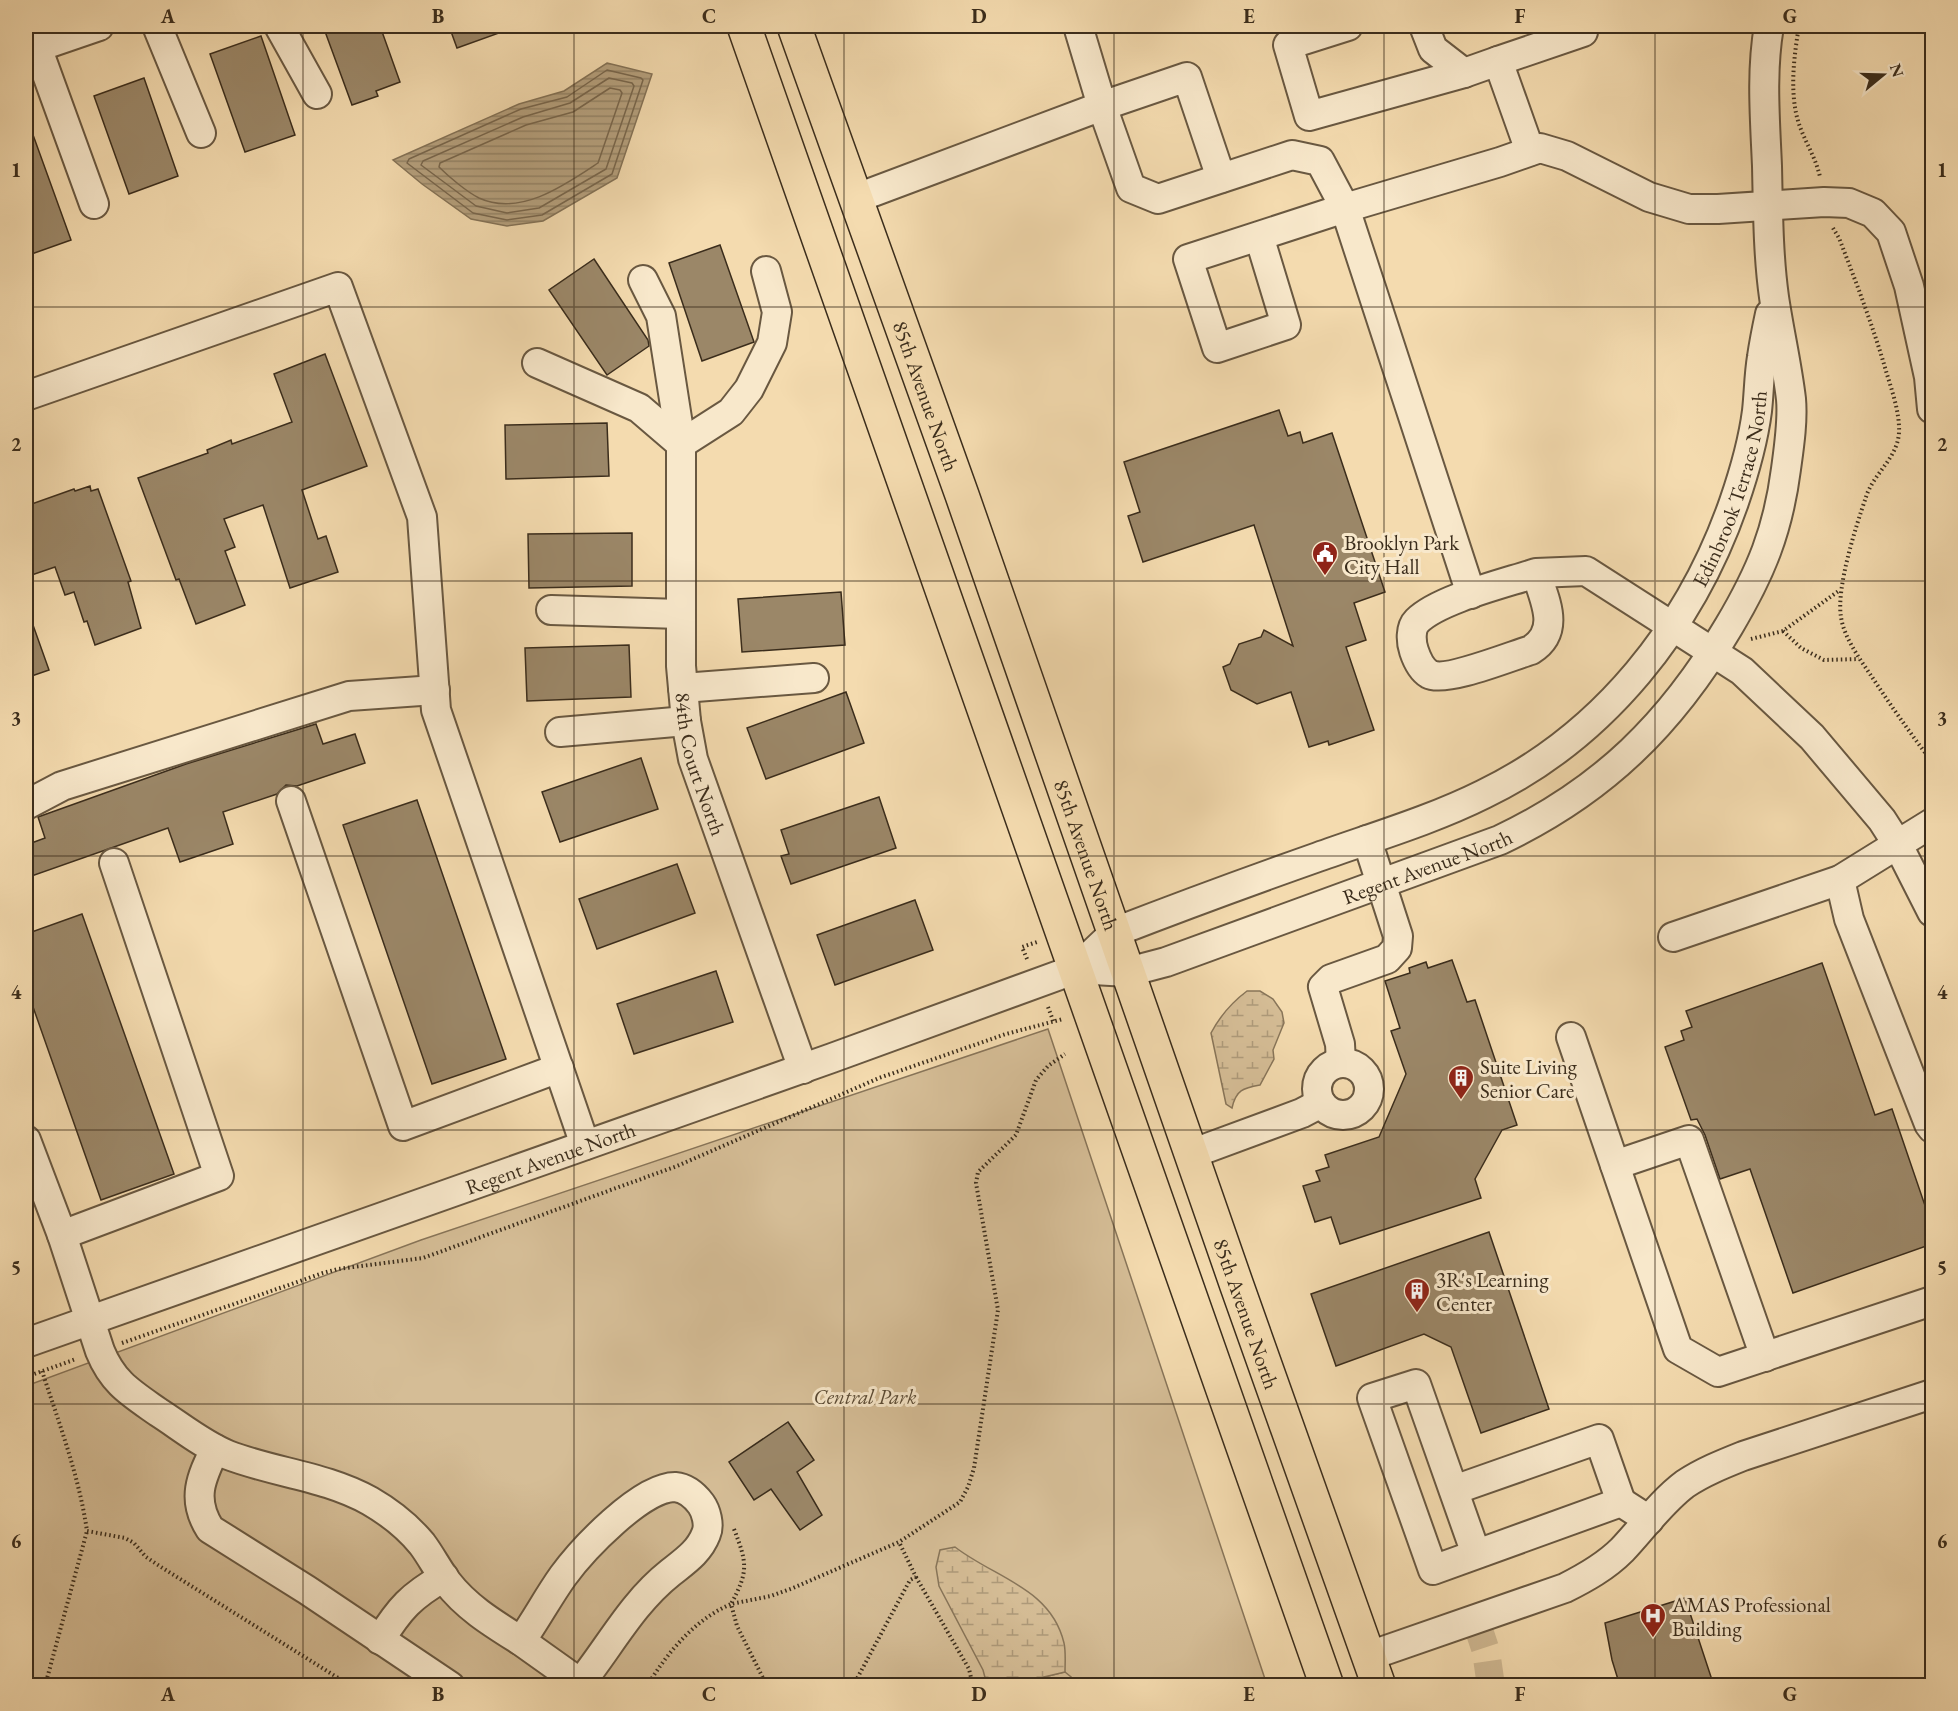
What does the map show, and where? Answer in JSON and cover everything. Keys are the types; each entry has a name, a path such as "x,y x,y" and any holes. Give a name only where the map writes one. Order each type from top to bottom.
{"main road":[{"path":"744,26 1327,1686"},
{"name":"85th Avenue North","path":"794,26 857,198 1374,1671"}],"street":[{"path":"94,204 41,41 99,26"},
{"path":"157,26 201,133"},
{"path":"279,26 317,94"},
{"path":"1078,26 1102,106 1131,188 1158,199 1292,155 1320,161 1345,208 1471,594"},
{"path":"1348,26 1288,45 1309,116 1464,73 1583,32 1581,26"},
{"path":"1424,26 1433,49 1464,73"},
{"name":"Edinbrook Terrace North","path":"1714,652 1758,574 1771,541 1782,500 1788,453 1791,401 1774,294 1768,206 1764,90 1768,26"},
{"path":"1498,61 1530,152"},
{"path":"857,198 1102,106 1187,77 1221,178"},
{"path":"1258,236 1540,148 1567,156 1649,197 1679,207 1712,209 1824,202 1849,203 1873,213 1891,232 1909,286 1930,377 1932,409"},
{"path":"537,363 639,408 681,444 731,412 749,389 772,343 777,312 766,271"},
{"name":"84th Court North","path":"642,280 661,316 681,444 680,614 683,688 693,759 803,1069"},
{"path":"26,396 338,287 422,517 436,710 585,1145"},
{"name":"Edinbrook Terrace North","path":"1672,628 1715,552 1735,502 1757,413 1762,358 1774,294"},
{"path":"1536,573 1548,613 1548,629 1542,643 1531,650 1448,676 1430,675 1420,666 1413,649 1412,633 1416,622 1433,610 1471,594 1536,573 1586,572 1742,671 1812,737 1875,812 1898,845 1932,912"},
{"path":"551,610 680,614"},
{"name":"Regent Avenue North","path":"29,1342 803,1069 1076,969 1115,932 1483,795 1561,747 1601,713 1652,657 1672,628"},
{"name":"Regent Avenue North","path":"1076,969 1128,972 1166,962 1381,885 1500,840 1533,825 1612,769 1650,734 1678,702 1714,652"},
{"path":"683,688 814,678"},
{"path":"26,805 62,786 349,696 435,690"},
{"path":"560,732 686,721"},
{"path":"291,801 403,1126 559,1068"},
{"path":"1673,937 1840,880 1932,823"},
{"path":"1341,1063 1340,1044 1323,987 1331,979 1387,959 1397,948 1398,936 1367,840"},
{"path":"62,1235 219,1176 114,863"},
{"path":"1840,880 1849,919 1932,1128"},
{"path":"1571,1037 1678,1350 1718,1372 1932,1301"},
{"path":"1341,1063 1352,1064 1365,1075 1370,1090 1368,1099 1356,1113 1347,1116 1338,1115 1329,1112 1320,1103 1316,1089 1318,1080 1328,1067 1341,1063"},
{"path":"1191,1154 1302,1113 1320,1103"},
{"path":"26,1140 62,1235 100,1351 107,1368 130,1393 215,1449 268,1468 342,1487 370,1501 410,1531 423,1545 444,1577 478,1613 521,1641 579,1684 628,1615 644,1597 700,1549 708,1530 705,1510 694,1495 674,1487 657,1491 618,1517 594,1539 564,1575 521,1641"},
{"path":"1615,1165 1689,1140 1765,1357"},
{"path":"1476,1554 1416,1384 1372,1398 1432,1570 1621,1502"},
{"path":"1374,1671 1565,1588 1595,1572 1620,1552 1685,1485 1713,1468 1932,1394"},
{"path":"1454,1490 1599,1439 1621,1502 1649,1520"},
{"path":"215,1449 200,1488 199,1503 210,1529 307,1590 450,1686"},
{"path":"380,1640 394,1617 409,1599 444,1577"}],"path":[{"path":"1799,26 1794,75 1795,109 1799,125 1818,168 1820,179"},
{"path":"1830,224 1839,238 1872,322 1899,418 1896,447 1868,489 1841,590 1841,617 1859,659 1932,762"},
{"path":"1750,639 1783,631 1841,590"},
{"path":"1783,631 1801,648 1824,660 1859,659"},
{"path":"26,1377 323,1273 423,1258 677,1166 879,1078 998,1036 1054,1023"},
{"path":"647,1686 682,1639 696,1624 713,1612 731,1604 771,1596 793,1588 899,1542 960,1502 974,1468 998,1310 976,1183 978,1172 1016,1135 1036,1080 1048,1066 1065,1054"},
{"path":"29,1342 42,1371 77,1481 87,1531 45,1686"},
{"path":"731,1519 746,1565 742,1584 731,1604 737,1626 767,1686"},
{"path":"87,1531 125,1538 135,1543 146,1557 161,1567 351,1686"},
{"path":"899,1542 947,1634 965,1661 973,1686"},
{"path":"854,1686 910,1580 916,1577"}],"green space":[{"path":"1247,991 1260,991 1273,999 1282,1012 1284,1023 1273,1050 1274,1059 1260,1085 1241,1091 1232,1108 1226,1104 1211,1033 1226,1010"},
{"name":"Central Park","path":"1048,1029 1267,1685 26,1686 26,1386 421,1240"},
{"path":"955,1547 1020,1586 1047,1609 1057,1624 1064,1643 1065,1672 1044,1677 1027,1685 987,1685 983,1670 939,1586 936,1567 940,1550"},
{"path":"1065,1672 1081,1685 1027,1686 1044,1677"}],"water":[{"path":"607,63 652,74 617,178 543,221 507,226 471,219 393,160 519,104 564,91"}],"building":[{"path":"323,26 380,26 400,82 376,91 378,96 352,105"},
{"path":"449,26 513,26 513,28 457,48"},
{"path":"261,36 295,135 245,152 210,54"},
{"path":"144,78 178,176 129,194 94,96"},
{"path":"26,121 28,121 71,240 26,256"},
{"path":"720,245 754,342 702,361 669,263"},
{"path":"594,259 648,340 649,346 607,375 549,290"},
{"path":"325,354 367,466 302,490 318,539 326,536 338,572 290,588 263,505 224,519 235,547 225,551 245,605 196,624 179,579 176,580 138,478 208,453 207,450 231,440 232,444 292,422 274,374"},
{"name":"Brooklyn Park City Hall","path":"1279,410 1288,436 1300,432 1303,443 1332,433 1385,592 1354,603 1366,640 1346,647 1374,730 1329,745 1328,741 1309,747 1291,692 1257,704 1231,690 1223,667 1230,664 1239,644 1261,637 1264,630 1293,646 1254,525 1143,562 1128,516 1140,512 1124,462"},
{"path":"607,423 609,476 506,479 505,425"},
{"path":"90,486 91,491 98,489 131,581 128,582 141,628 95,645 74,592 65,595 55,567 26,577 26,506 74,489 75,491"},
{"path":"632,533 632,586 529,588 528,534"},
{"path":"841,592 845,645 742,652 738,599"},
{"path":"28,611 49,670 26,678 26,612"},
{"path":"629,645 631,697 527,701 525,648"},
{"path":"846,692 864,743 766,779 747,728"},
{"path":"316,724 323,744 355,734 365,763 297,786 286,785 277,794 223,812 233,844 180,862 168,828 26,878 26,845 45,838 38,817 186,764"},
{"path":"641,758 658,809 560,842 542,792"},
{"path":"879,797 896,848 791,884 781,856 789,854 781,830"},
{"path":"417,800 506,1059 432,1084 343,825"},
{"path":"677,864 695,913 597,949 579,899"},
{"path":"915,900 933,950 835,985 817,935"},
{"path":"82,914 174,1174 101,1200 26,987 26,934"},
{"name":"Suite Living Senior Care","path":"1452,960 1467,1002 1475,1000 1517,1125 1502,1130 1475,1179 1481,1198 1340,1244 1331,1217 1315,1222 1303,1186 1320,1181 1316,1171 1329,1167 1325,1155 1379,1137 1406,1074 1391,1031 1400,1028 1385,981 1410,973 1409,968 1426,962 1428,968"},
{"path":"1822,963 1875,1115 1892,1109 1932,1226 1932,1244 1793,1293 1750,1169 1720,1179 1705,1135 1697,1119 1691,1120 1665,1047 1684,1040 1681,1031 1692,1027 1686,1011"},
{"path":"716,971 733,1022 634,1054 617,1004"},
{"name":"3R's Learning Center","path":"1489,1232 1549,1409 1481,1433 1451,1347 1424,1334 1336,1366 1311,1294"},
{"path":"788,1422 814,1460 797,1472 822,1515 800,1530 771,1489 754,1500 729,1462"},
{"name":"AMAS Professional Building","path":"1685,1598 1714,1686 1620,1686 1605,1623"}],"tunnel":[{"path":"1476,1621 1486,1651 1491,1686"}],"place":[{"name":"Brooklyn Park City Hall","path":"1325,577"},
{"name":"Suite Living Senior Care","path":"1461,1101"},
{"name":"3R's Learning Center","path":"1417,1314"},
{"name":"AMAS Professional Building","path":"1653,1639"}]}
